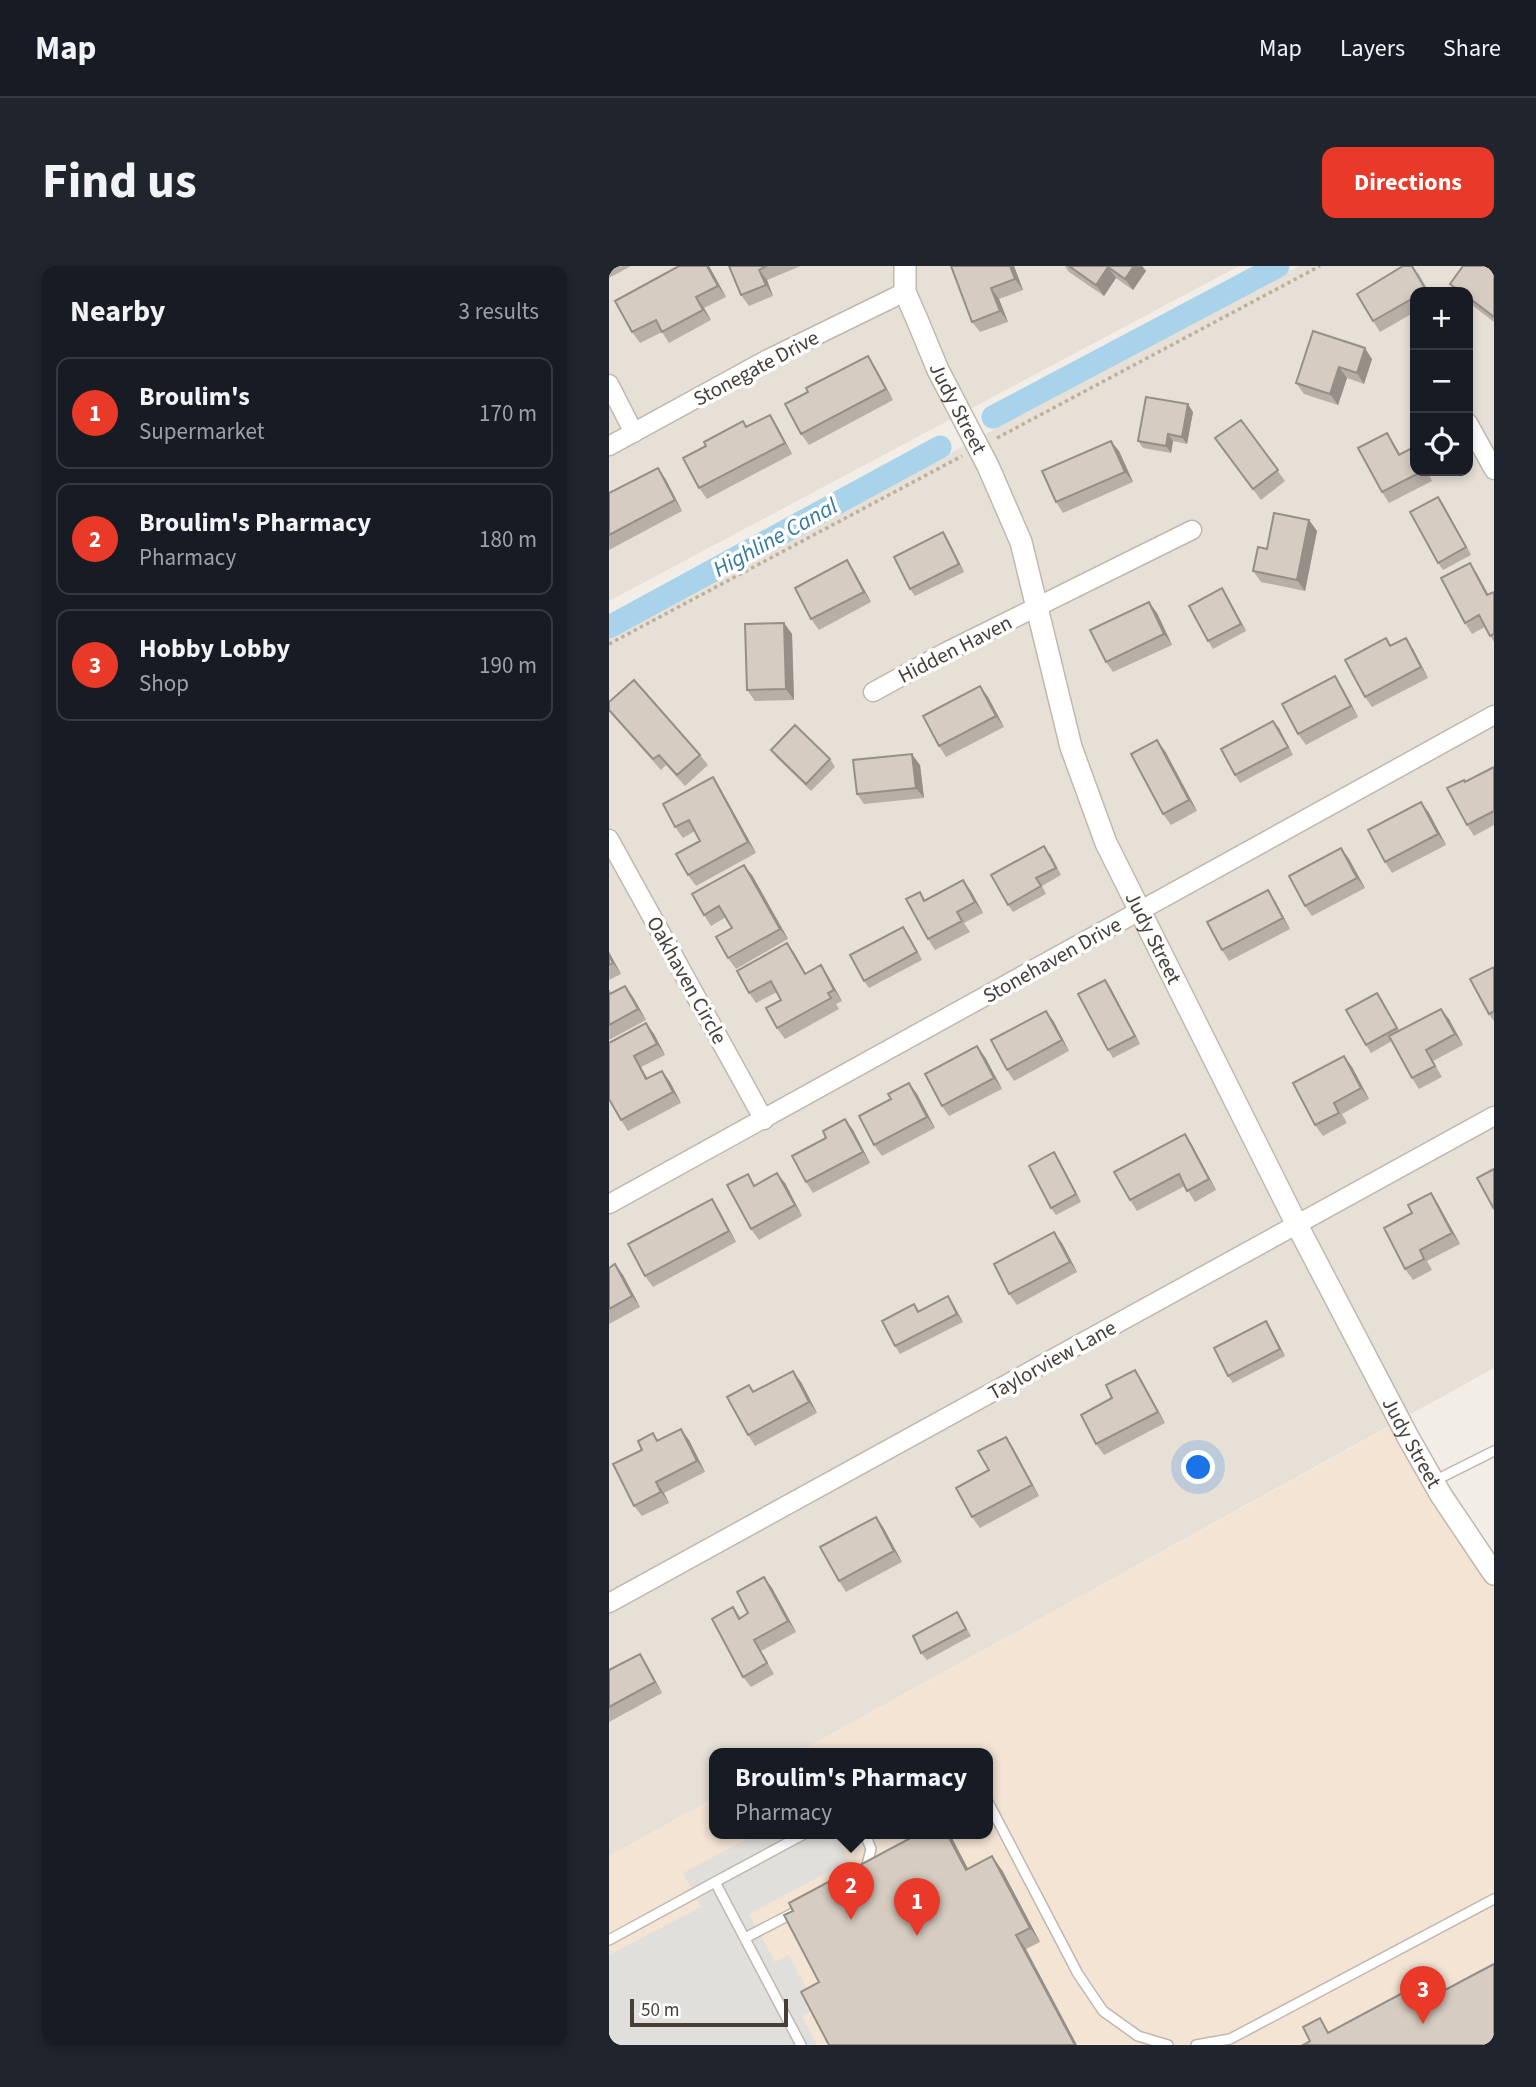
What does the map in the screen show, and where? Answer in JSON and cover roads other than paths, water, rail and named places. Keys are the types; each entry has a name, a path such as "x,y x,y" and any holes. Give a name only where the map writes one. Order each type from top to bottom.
{"street":[{"name":"Judy Street","path":"905,266 905,292 938,370 988,466 1021,542 1071,747 1106,843 1297,1225 1434,1481 1494,1574"},
{"name":"Stonegate Drive","path":"609,446 768,359 905,292"},
{"path":"609,384 634,433"},
{"path":"1473,433 1494,470"},
{"name":"Hidden Haven","path":"873,692 1192,530"},
{"name":"Stonehaven Drive","path":"609,1204 1494,715"},
{"name":"Oakhaven Circle","path":"609,839 764,1120"},
{"name":"Taylorview Lane","path":"609,1603 1494,1116"}],"lane":[{"path":"1434,1481 1494,1451"},
{"path":"993,1810 1078,1974 1103,2011 1138,2036 1168,2045"},
{"path":"609,1940 795,1839"},
{"path":"861,1875 870,1859 871,1849 867,1839"},
{"path":"715,1882 801,2045"},
{"path":"1196,2045 1230,2039 1494,1899"},
{"path":"745,1938 801,1909"}],"waterway":[{"path":"993,417 1278,266"},
{"name":"Highline Canal","path":"609,627 940,447"}],"place":[{"name":"Broulim's Pharmacy","path":"851,1920"},
{"name":"Broulim's","path":"917,1936"},
{"name":"Hobby Lobby","path":"1423,2024"}]}
